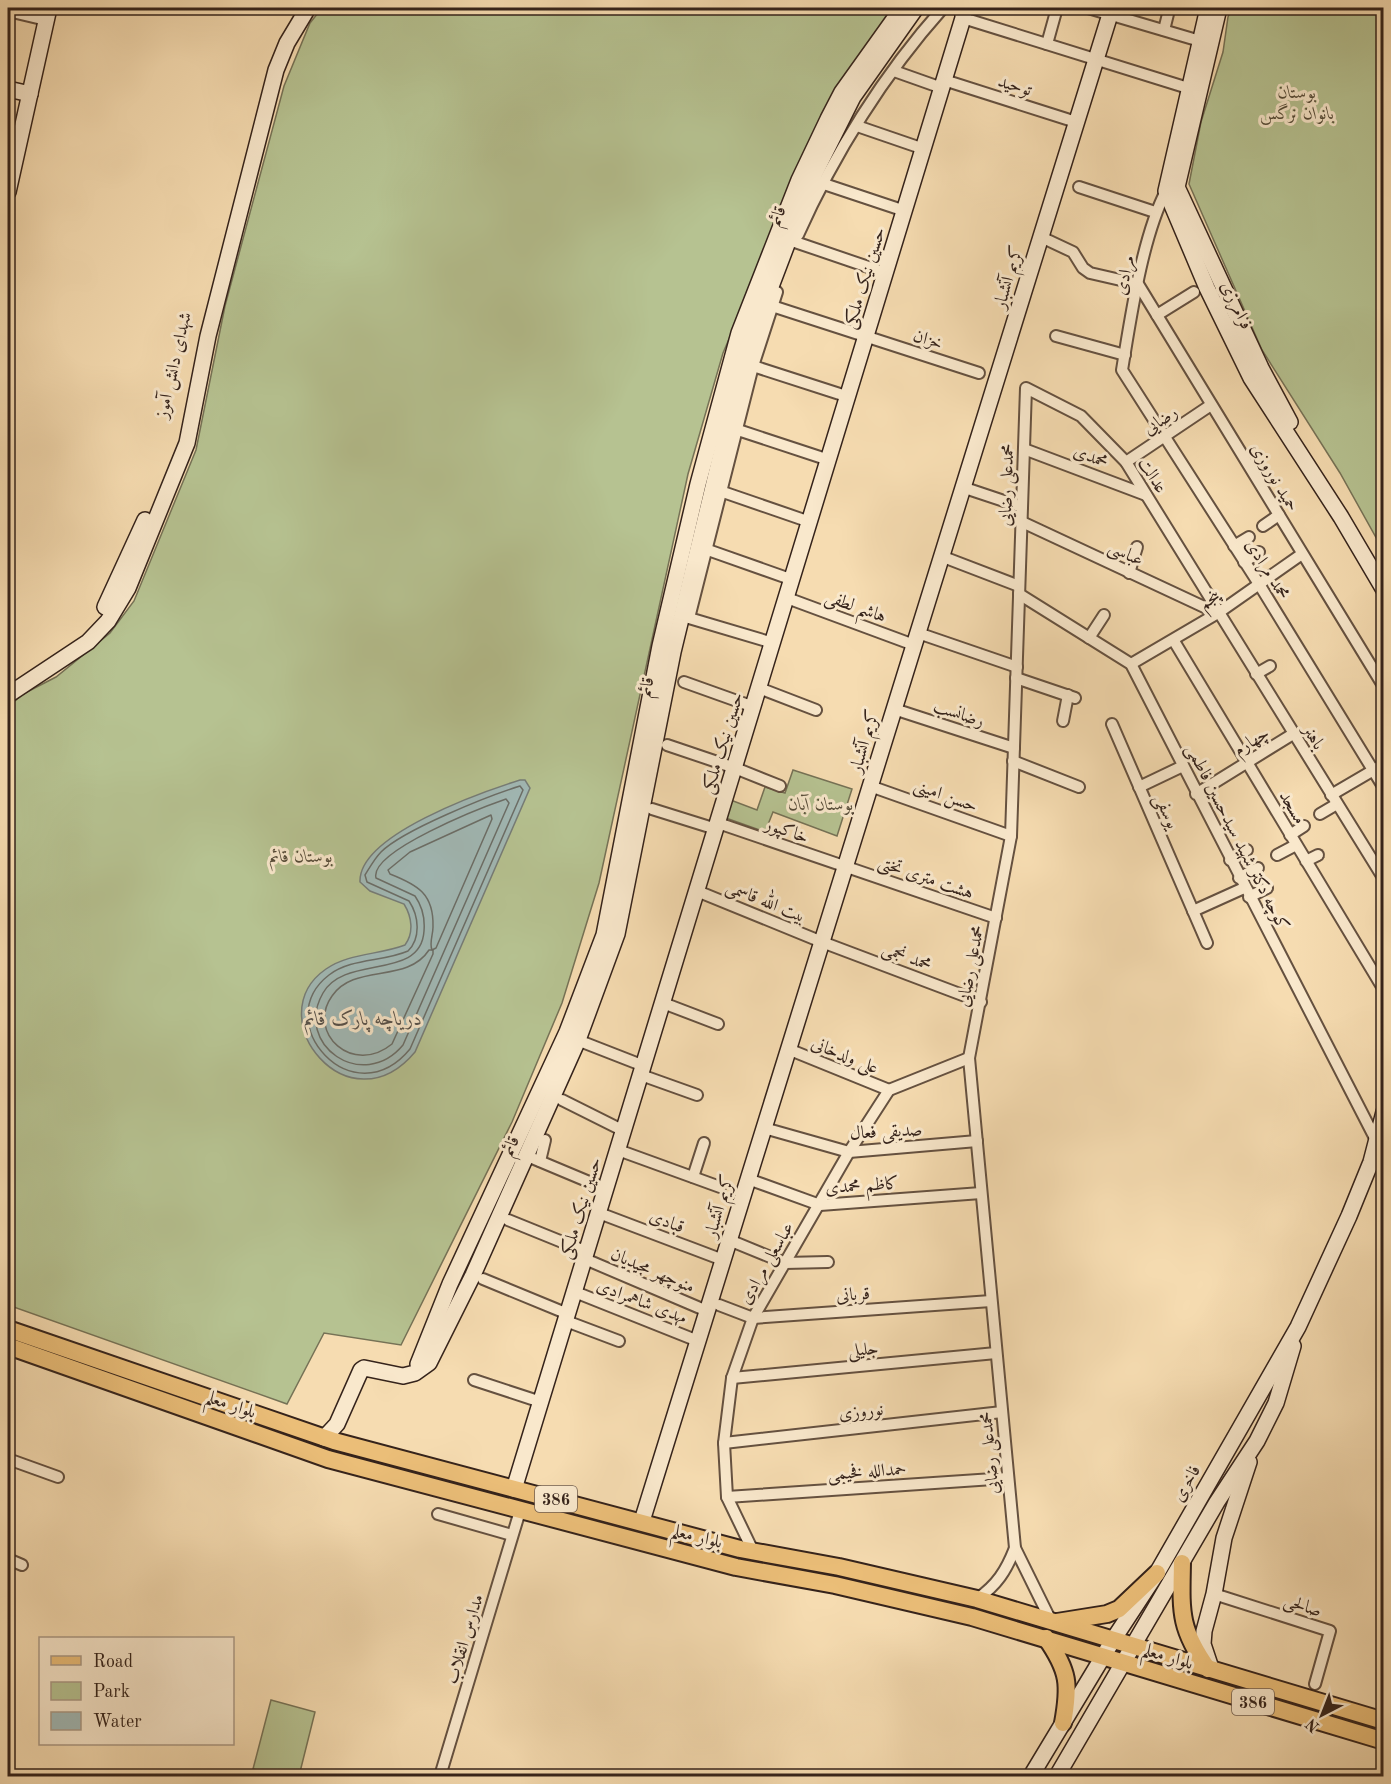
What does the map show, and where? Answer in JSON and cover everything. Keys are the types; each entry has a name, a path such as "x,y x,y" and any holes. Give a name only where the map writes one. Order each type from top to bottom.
{"main road":[{"name":"شهدای دانش آموز","path":"8,682 81,635 99,617 118,583 176,445 200,334 267,67 298,8"},
{"path":"8,694 88,642 108,621 128,588 187,443 208,336 276,70 286,43 309,8"},
{"name":"قائم","path":"415,1373 450,1284 567,1032 604,934 660,646 698,484 739,333 799,180 828,118 842,92 902,8"},
{"name":"قائم","path":"415,1373 429,1363 473,1275 578,1040 617,934 672,652 745,355 811,181 853,97 916,8"},
{"path":"1166,190 1208,8"},
{"name":"فرامرزی","path":"1219,8 1177,187 1261,368 1292,425 1351,513 1383,572"},
{"name":"کریم آتشبار","path":"642,1521 698,1341 713,1308 729,1240 1111,11"},
{"name":"حسین نیک ملکی","path":"514,1489 867,337 963,13"},
{"path":"8,192 11,163 30,94 48,14"},
{"path":"8,89 30,94"},
{"name":"فرامرزی","path":"1166,190 1207,288 1251,378 1341,517 1383,590"},
{"name":"فاخری","path":"1031,1776 1103,1656 1157,1573 1298,1327 1349,1216 1377,1142 1383,1112"},
{"name":"فاخری","path":"1058,1776 1123,1662 1257,1441 1276,1403 1298,1327"},
{"name":"بلوار معلم","path":"8,1329 324,1438 753,1551 839,1567 977,1599 1383,1721"},
{"name":"بلوار معلم","path":"8,1346 328,1459 736,1567 835,1585 972,1617 1383,1741"},
{"path":"324,1438 337,1424 361,1370 364,1368 392,1375 415,1373"},
{"path":"1211,1669 1203,1644 1224,1538 1257,1441"},
{"path":"1182,1563 1182,1620 1190,1641 1211,1669"},
{"path":"1054,1622 1107,1614 1119,1609 1157,1573"},
{"path":"1046,1638 1059,1656 1068,1682 1063,1723"}],"street":[{"path":"773,643 689,618 723,492 753,366 795,242 821,183 894,71 943,8"},
{"path":"1047,44 1057,8"},
{"path":"1088,8 1111,11 1200,40"},
{"path":"8,10 48,14"},
{"path":"963,13 1047,44 1188,88"},
{"path":"1164,30 1168,14"},
{"name":"توحید","path":"894,71 1076,122"},
{"path":"857,126 924,148"},
{"path":"821,183 905,211"},
{"path":"1079,187 1155,212"},
{"name":"مرادی","path":"1122,370 1138,284 1155,212 1166,190"},
{"path":"1041,237 1073,252 1083,268 1090,273 1138,284"},
{"path":"795,242 886,273"},
{"name":"حمید نوروزی","path":"1138,284 1383,687"},
{"path":"1157,315 1194,292"},
{"name":"خزان","path":"772,306 979,373"},
{"path":"1056,336 1125,355"},
{"path":"753,366 849,396"},
{"name":"محمد مرادی","path":"1122,370 1259,584 1383,788"},
{"name":"محمدعلی رضایی","path":"1015,1548 969,1058 1011,836 1026,388"},
{"name":"عدالت","path":"1026,388 1081,416 1126,462 1218,614"},
{"name":"رضایی","path":"1126,462 1211,405"},
{"path":"738,430 829,460"},
{"name":"محمدی","path":"1024,449 1146,495"},
{"path":"968,489 1022,507"},
{"path":"723,492 810,522"},
{"path":"1263,526 1279,515"},
{"name":"عباسی","path":"1022,522 1218,614"},
{"path":"1234,546 1249,537"},
{"path":"1129,573 1137,547"},
{"path":"708,550 793,580"},
{"path":"1244,562 1259,552"},
{"name":"پنجم","path":"1131,664 1218,614 1302,554"},
{"path":"946,558 1019,590 1131,664"},
{"name":"هاشم لطفی","path":"787,598 1016,673 1071,696 1063,721"},
{"name":"باهنر","path":"1218,614 1383,879"},
{"path":"1089,638 1104,615"},
{"name":"مسجد","path":"1174,641 1383,990"},
{"name":"کوچه دکتر شهید سیدحسین فاطمی","path":"1131,664 1244,888 1377,1142"},
{"path":"1256,674 1270,666"},
{"path":"684,682 754,707"},
{"path":"759,688 816,710"},
{"name":"رضانسب","path":"894,709 1014,748"},
{"name":"یوسفی","path":"1112,724 1207,943"},
{"name":"چهارم","path":"1196,794 1293,734"},
{"path":"667,745 780,786"},
{"path":"1013,761 1079,787"},
{"path":"1320,814 1334,799 1383,764"},
{"path":"1139,788 1183,766"},
{"name":"حسن امینی","path":"870,786 1011,836"},
{"name":"خاکپور","path":"652,809 717,826 845,867"},
{"path":"1277,855 1304,826"},
{"path":"1230,860 1247,850"},
{"path":"1306,861 1318,855"},
{"name":"هشت متری تختی","path":"845,867 996,918"},
{"path":"1244,888 1258,868"},
{"path":"1193,911 1244,888 1267,888"},
{"name":"بیت الله قاسمی","path":"698,891 822,942"},
{"name":"محمد نجمی","path":"822,942 981,1002"},
{"path":"663,1003 718,1024"},
{"path":"585,1043 698,1095"},
{"name":"علی ولدخانی","path":"788,1050 889,1090"},
{"path":"889,1090 969,1058"},
{"name":"عباسعلی مرادی","path":"753,1551 727,1497 724,1443 732,1378 753,1318 849,1152 889,1090"},
{"path":"562,1100 624,1131"},
{"name":"صدیقی فعال","path":"764,1128 849,1152 976,1141"},
{"path":"545,1140 536,1159 606,1189"},
{"path":"693,1177 704,1143"},
{"path":"618,1150 720,1187"},
{"name":"کاظم محمدی","path":"748,1179 820,1205 981,1193"},
{"name":"قبادی","path":"599,1213 723,1260"},
{"name":"منوچهر مجیدیان","path":"508,1220 713,1308"},
{"path":"729,1240 785,1263 828,1262"},
{"path":"483,1279 619,1341"},
{"name":"مهدی شاهمرادی","path":"574,1292 698,1341"},
{"name":"قربانی","path":"713,1308 753,1318 992,1301"},
{"name":"جلیلی","path":"732,1378 996,1353"},
{"path":"474,1380 541,1402"},
{"name":"نوروزی","path":"724,1443 1002,1412"},
{"path":"8,1459 58,1477"},
{"name":"حمدالله فخیمی","path":"727,1497 1008,1478"},
{"name":"مدارس انقلاب","path":"440,1776 520,1511"},
{"path":"438,1514 512,1535"},
{"path":"977,1599 992,1589 1005,1574 1015,1548"},
{"path":"1015,1548 1054,1622"},
{"path":"8,1559 22,1565"},
{"name":"صالحی","path":"1214,1594 1330,1632 1315,1684"}],"green space":[{"name":"بوستان قائم","path":"322,8 896,8 830,104 723,353 688,474 599,883 562,1003 512,1122 401,1345 324,1333 287,1404 8,1305 8,707 23,694 56,677 110,633 134,601 196,450 225,306 284,86 310,23"},
{"name":"بوستان بانوان نرگس","path":"1232,8 1383,8 1384,508 1378,541 1340,473 1262,350 1189,184 1201,122 1223,52 1228,17"},
{"name":"بوستان آبان","path":"793,770 852,789 837,836 773,812 765,832 723,817 728,799 757,810 765,787 785,793"},
{"path":"271,1700 315,1712 299,1776 282,1776 253,1769"}],"water":[{"name":"دریاچه پارک قائم","path":"525,780 530,788 415,1052 389,1073 364,1079 340,1073 320,1058 306,1037 302,1013 307,990 326,969 335,964 405,945 411,930 409,914 404,904 370,891 360,882 365,865 379,848 400,832 425,818 479,794"}]}
